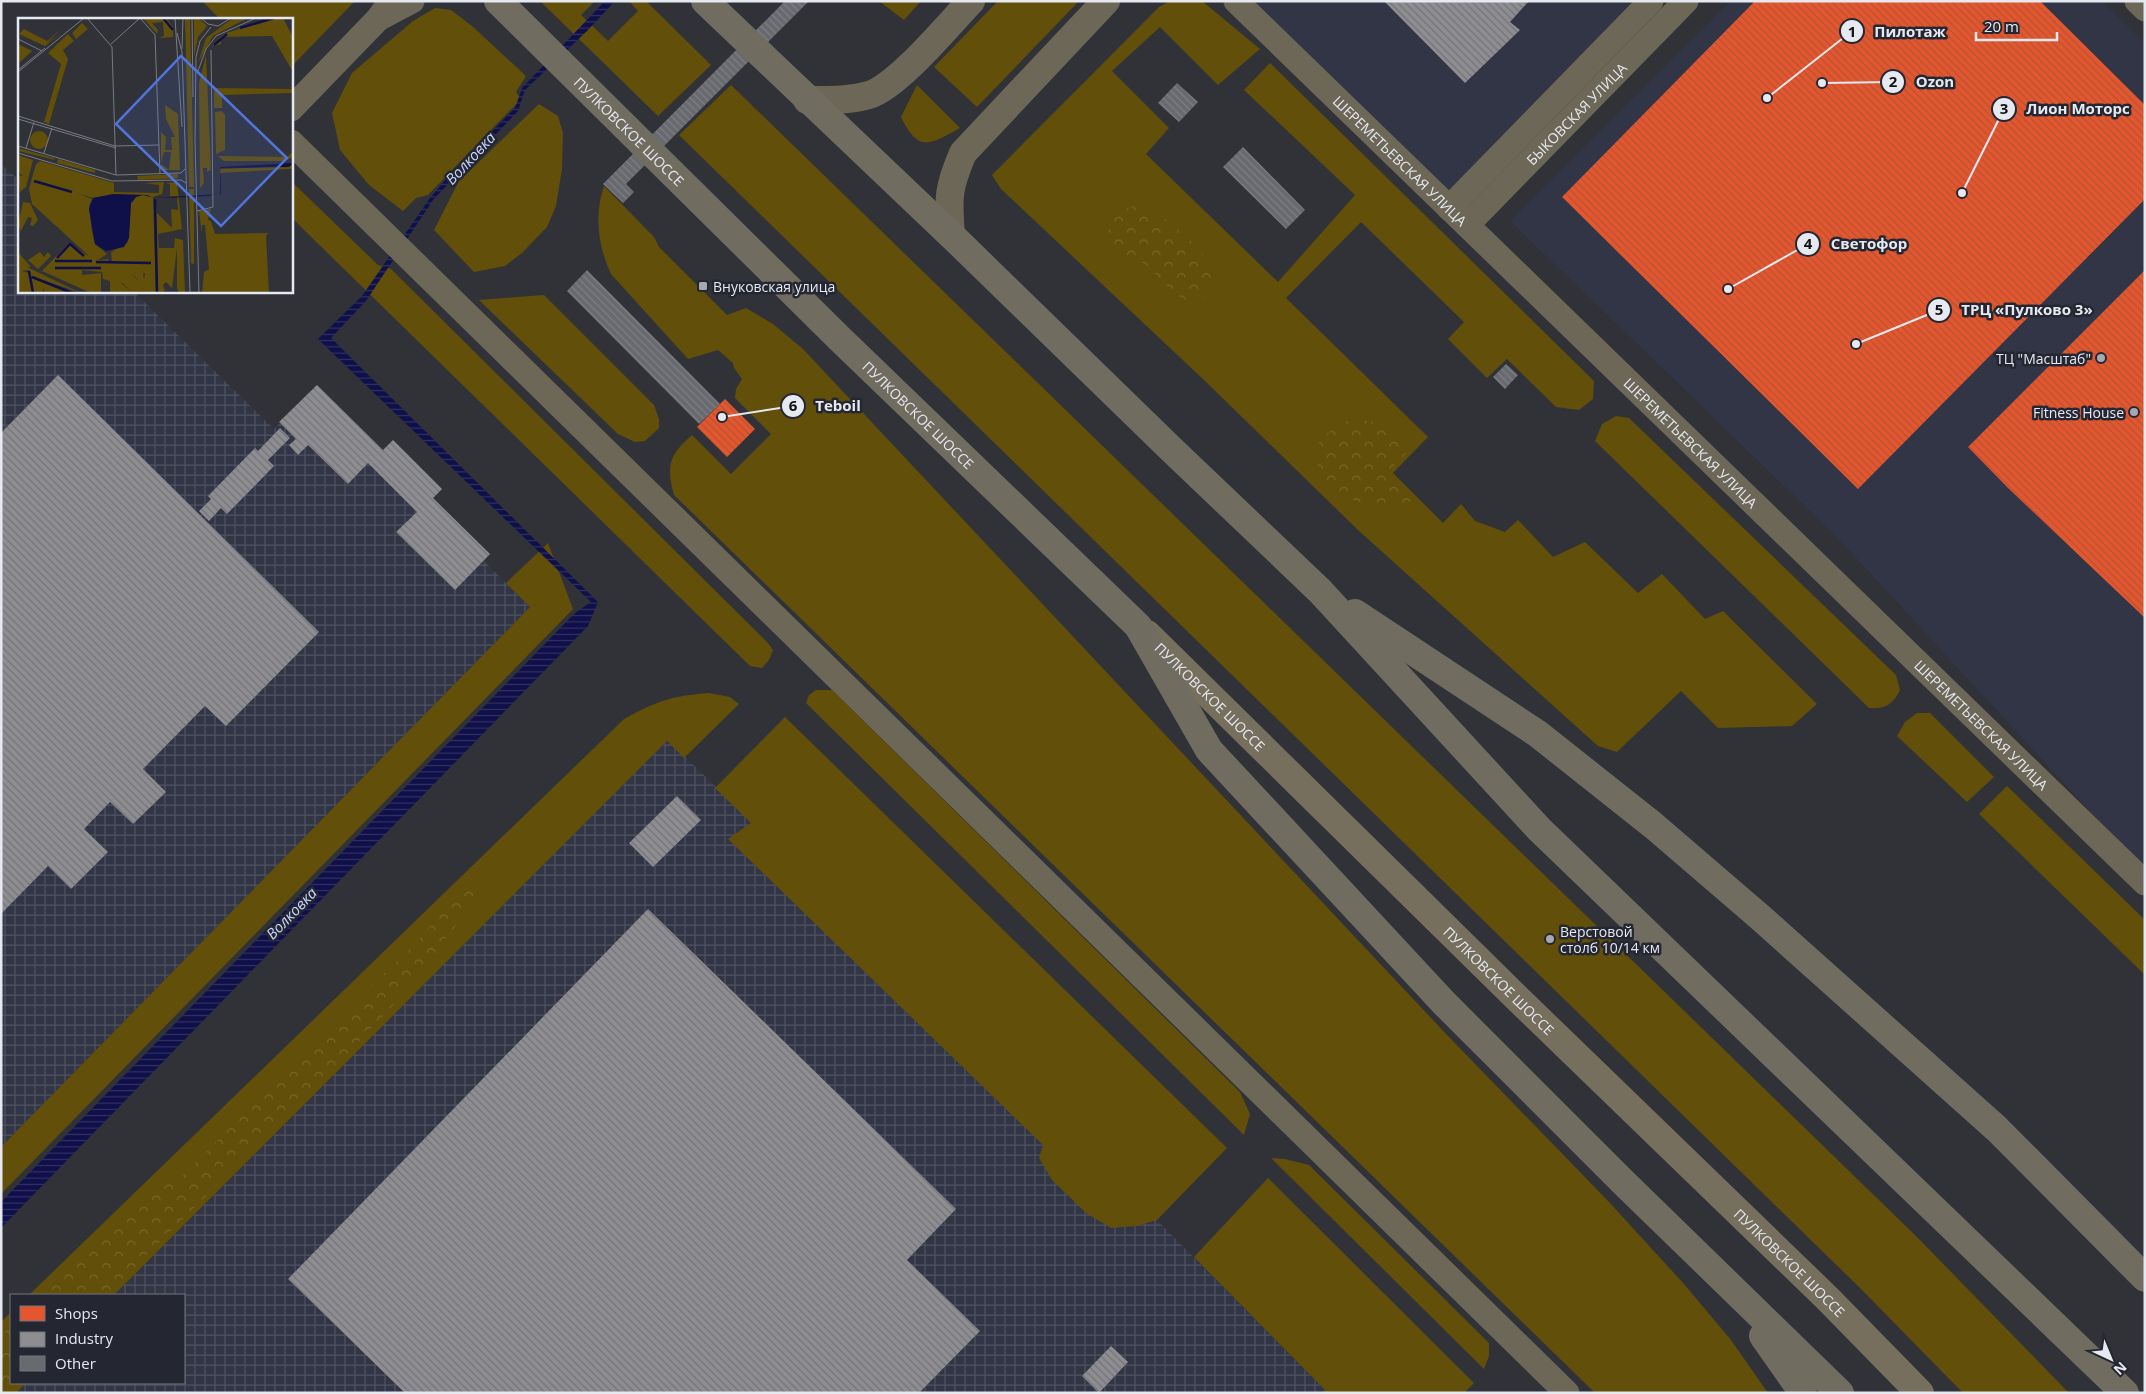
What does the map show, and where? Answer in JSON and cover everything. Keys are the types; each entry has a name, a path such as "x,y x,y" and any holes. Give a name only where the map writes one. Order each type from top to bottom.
{"highway":[{"name":"ПУЛКОВСКОЕ ШОССЕ","path":"498,1 839,338 1138,626"},
{"path":"705,1 807,100 952,235 1171,449 1320,590 1540,829 2125,1393"},
{"path":"1320,590 1538,734 1654,826 1997,1129 2145,1278"},
{"path":"1138,626 1209,750 1444,1003 1728,1286 1840,1393"},
{"path":"1728,1286 1803,1393"}],"main road":[{"name":"ПУЛКОВСКОЕ ШОССЕ","path":"1138,626 1512,993 1822,1292 1920,1393"}],"street":[{"path":"292,108 385,10 412,1"},
{"path":"807,100 842,101 870,95 885,86 912,62 971,1"},
{"path":"952,235 948,203 950,188 963,153 1106,1"},
{"name":"ШЕРЕМЕТЬЕВСКАЯ УЛИЦА","path":"1236,1 2145,883"},
{"name":"БЫКОВСКАЯ УЛИЦА","path":"1449,208 1651,1"},
{"name":"БЫКОВСКАЯ УЛИЦА","path":"1467,226 1686,1"},
{"path":"2137,1 2145,9"},
{"path":"292,143 1568,1393"}],"shaded area":[{"path":"1238,1 1640,1 1443,207"},
{"path":"1731,1 2102,1 2145,43 2145,871 1836,536 1510,221"},
{"path":"1,164 18,179 18,292 134,292 274,429 317,385 383,450 393,440 442,489 433,498 490,554 484,561 530,607 1,1147"},
{"path":"668,740 1139,1202 1325,1390 1322,1393 16,1393 25,1384 185,1384 185,1294 115,1294"}],"green space":[{"path":"202,1 355,1 292,66 292,18 219,18"},
{"path":"540,1 595,1 581,15 608,41 638,11 629,1 646,1 711,65 658,116"},
{"path":"879,1 921,1 904,20"},
{"path":"998,1 1079,1 977,107 934,67"},
{"path":"1170,1 1202,1 1260,49 1218,85 1160,27 1112,71 1169,128 1146,154 1278,282 1355,195 1244,90 1270,63 1594,381 1593,399 1579,410 1556,407 1507,359 1487,378 1448,339 1464,322 1361,222 1286,298 1428,437 1393,473 1443,523 1461,504 1475,521 1505,532 1518,520 1553,557 1585,542 1638,593 1662,574 1705,619 1723,611 1817,704 1792,726 1718,728 1681,691 1617,752 1598,746 1359,531 1205,381 1001,189 992,175 1159,7"},
{"path":"435,8 451,10 472,26 526,76 516,92 521,99 428,195 416,198 403,211 369,185 340,150 332,113 352,73 413,21"},
{"path":"731,85 1917,1237 2069,1393 1963,1393 1860,1288 679,135"},
{"path":"917,85 960,128 933,141 920,141 914,137 907,129 901,117"},
{"path":"539,104 558,116 563,133 562,169 556,206 547,227 522,253 505,266 474,272 434,230 459,181"},
{"path":"292,182 378,265 391,269 768,643 773,650 769,660 762,668 750,666 292,217"},
{"path":"604,186 654,237 659,247 727,315 746,308 773,324 803,349 1448,1036 1609,1202 1684,1284 1731,1340 1768,1393 1595,1393 674,495 670,476 671,462 678,449 692,435 731,474 771,434 735,398 736,389 742,379 734,368 733,363 718,350 688,359 611,274 600,241 598,219"},
{"path":"1136,205 1166,220 1188,238 1204,257 1210,267 1213,284 1201,300 1190,301 1178,296 1150,268 1117,249 1111,242 1109,229 1112,222 1122,212"},
{"path":"544,295 654,405 659,419 659,428 645,441 635,442 618,434 479,300"},
{"path":"1616,416 1629,418 1896,675 1900,690 1891,703 1880,708 1869,708 1595,441 1602,424"},
{"path":"1354,420 1373,422 1386,426 1397,435 1407,452 1388,472 1415,500 1392,509 1371,506 1336,494 1320,478 1316,458 1320,439 1343,422"},
{"path":"548,543 573,609 1,1194 1,1147 530,607 506,583"},
{"path":"816,690 832,690 1240,1092 1250,1114 1244,1135 806,703 809,695"},
{"path":"709,693 730,697 739,704 684,758 667,741 115,1294 30,1294 624,719 665,700"},
{"path":"1917,713 1930,713 1994,777 1967,802 1897,736 1905,722"},
{"path":"785,717 1227,1148 1157,1220 1136,1226 1111,1228 1086,1213 1052,1180 1039,1158 1043,1145 728,839 751,823 715,788"},
{"path":"2007,786 2145,920 2145,975 1979,814"},
{"path":"473,887 483,887 485,896 446,938 429,967 338,1064 108,1294 44,1294 157,1191 183,1175 420,938 445,909"},
{"path":"1271,1158 1285,1159 1309,1165 1489,1343 1489,1356 1484,1369"},
{"path":"1268,1178 1474,1383 1464,1393 1322,1393 1325,1390 1194,1257"},
{"path":"10,1313 10,1384 25,1384 16,1393 1,1393 1,1322"},
{"path":"10,1325 10,1384 18,1384 9,1393 1,1393 1,1337"}],"water":[{"name":"Волковка","path":"605,1 615,1 587,31 525,90 518,111 433,200 366,301 331,338 598,602 588,626 1,1228 1,1202 575,613 591,602 318,339 362,296 430,198 452,172 515,108 522,88"}],"building: Shops":[{"path":"1755,1 2040,1 2145,105 2145,199 1858,489 1562,197"},
{"name":"ТЦ \"Масштаб\"","path":"2145,270 2145,618 2008,488 1968,447"},
{"path":"725,399 755,429 727,457 697,427"}],"building: Industry":[{"path":"1384,1 1529,1 1510,22 1520,30 1465,83"},
{"path":"58,375 319,632 226,726 205,706 143,769 166,792 133,824 110,802 84,829 108,852 71,889 48,866 1,914 1,433"},
{"path":"317,385 383,450 393,440 442,489 433,498 490,554 455,590 396,532 417,512 368,463 348,484 308,445 298,455 289,445 296,439 279,422"},
{"path":"280,428 290,438 268,460 274,466 227,514 221,508 209,521 199,511 211,499 208,496 255,448 258,451"},
{"path":"677,796 701,820 653,867 629,843"},
{"path":"648,909 956,1209 907,1260 980,1331 919,1393 405,1393 288,1279"},
{"path":"1111,1346 1128,1362 1099,1393 1082,1376"}],"building: Other":[{"path":"785,1 809,1 626,184 634,192 623,203 603,184"},
{"path":"1177,83 1198,102 1179,122 1158,103"},
{"path":"1243,147 1305,210 1286,229 1223,167"},
{"path":"587,270 720,404 699,424 567,291"},
{"path":"1506,364 1518,375 1505,389 1493,377"}],"place":[{"name":"Ozon","path":"1822,83"},
{"name":"Пилотаж","path":"1767,98"},
{"name":"Лион Моторс","path":"1962,193"},
{"name":"Внуковская улица","path":"703,286"},
{"name":"Светофор","path":"1728,289"},
{"name":"ТРЦ «Пулково 3»","path":"1856,344"},
{"name":"ТЦ \"Масштаб\"","path":"2101,358"},
{"name":"Fitness House","path":"2134,412"},
{"name":"Teboil","path":"722,417"},
{"name":"Верстовой столб 10/14 км","path":"1550,939"}]}
